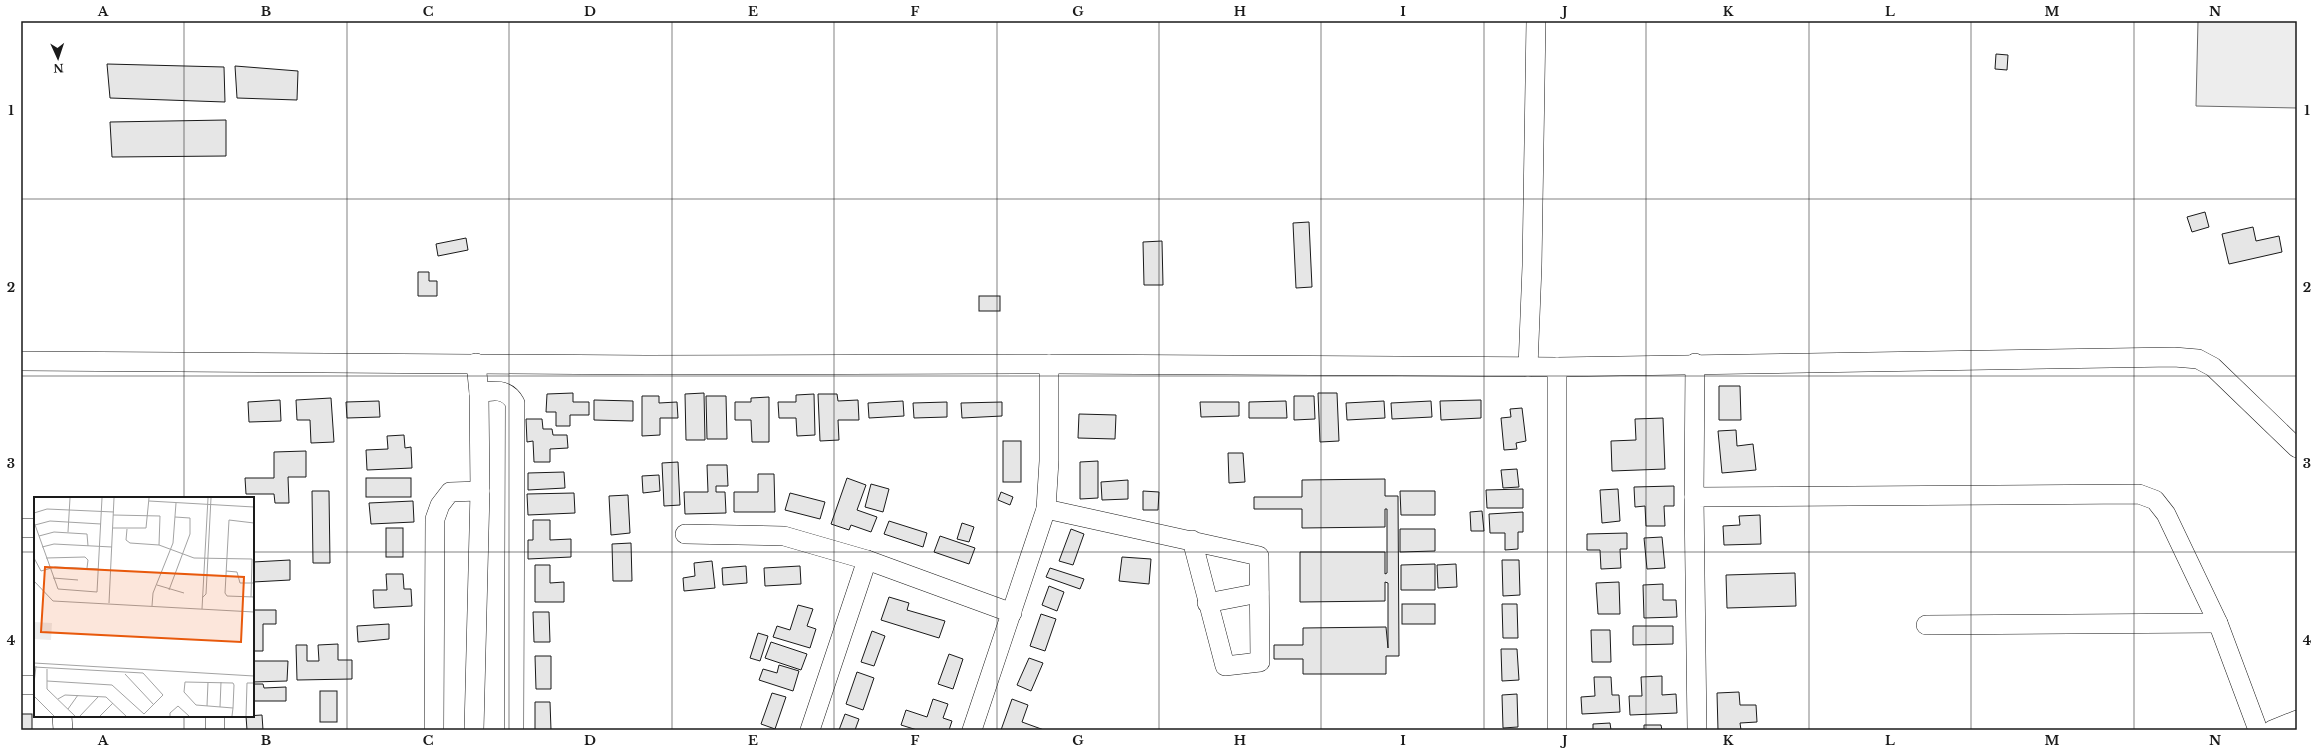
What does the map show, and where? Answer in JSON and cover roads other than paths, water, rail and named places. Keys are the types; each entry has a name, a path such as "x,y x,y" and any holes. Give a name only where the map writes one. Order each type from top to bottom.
{"street":[{"path":"1528,367 1532,266 1536,21"},
{"path":"21,360 1557,367 1695,363 2174,358 2198,359 2213,367 2297,448"},
{"path":"474,730 480,491 479,393 476,363"},
{"path":"1695,363 1694,497 1697,730"},
{"path":"972,730 1046,509 1049,460 1049,364"},
{"path":"1557,367 1557,730"},
{"path":"479,393 493,390 503,391 512,396 515,403 514,730"},
{"path":"434,730 435,519 440,505 450,492 480,491"},
{"path":"1694,497 2139,494 2155,500 2166,514 2218,623 2258,730"},
{"path":"1046,509 1192,540 1259,556 1260,662 1225,666 1207,603 1192,540"},
{"path":"21,528 34,528"},
{"path":"685,534 784,536 867,560 1012,613"},
{"path":"810,730 867,560"},
{"path":"1207,603 1259,593"},
{"path":"1926,625 2218,623"},
{"path":"21,685 34,685"},
{"path":"62,717 62,730"},
{"path":"215,717 215,730"},
{"path":"2272,730 2297,720"}]}
